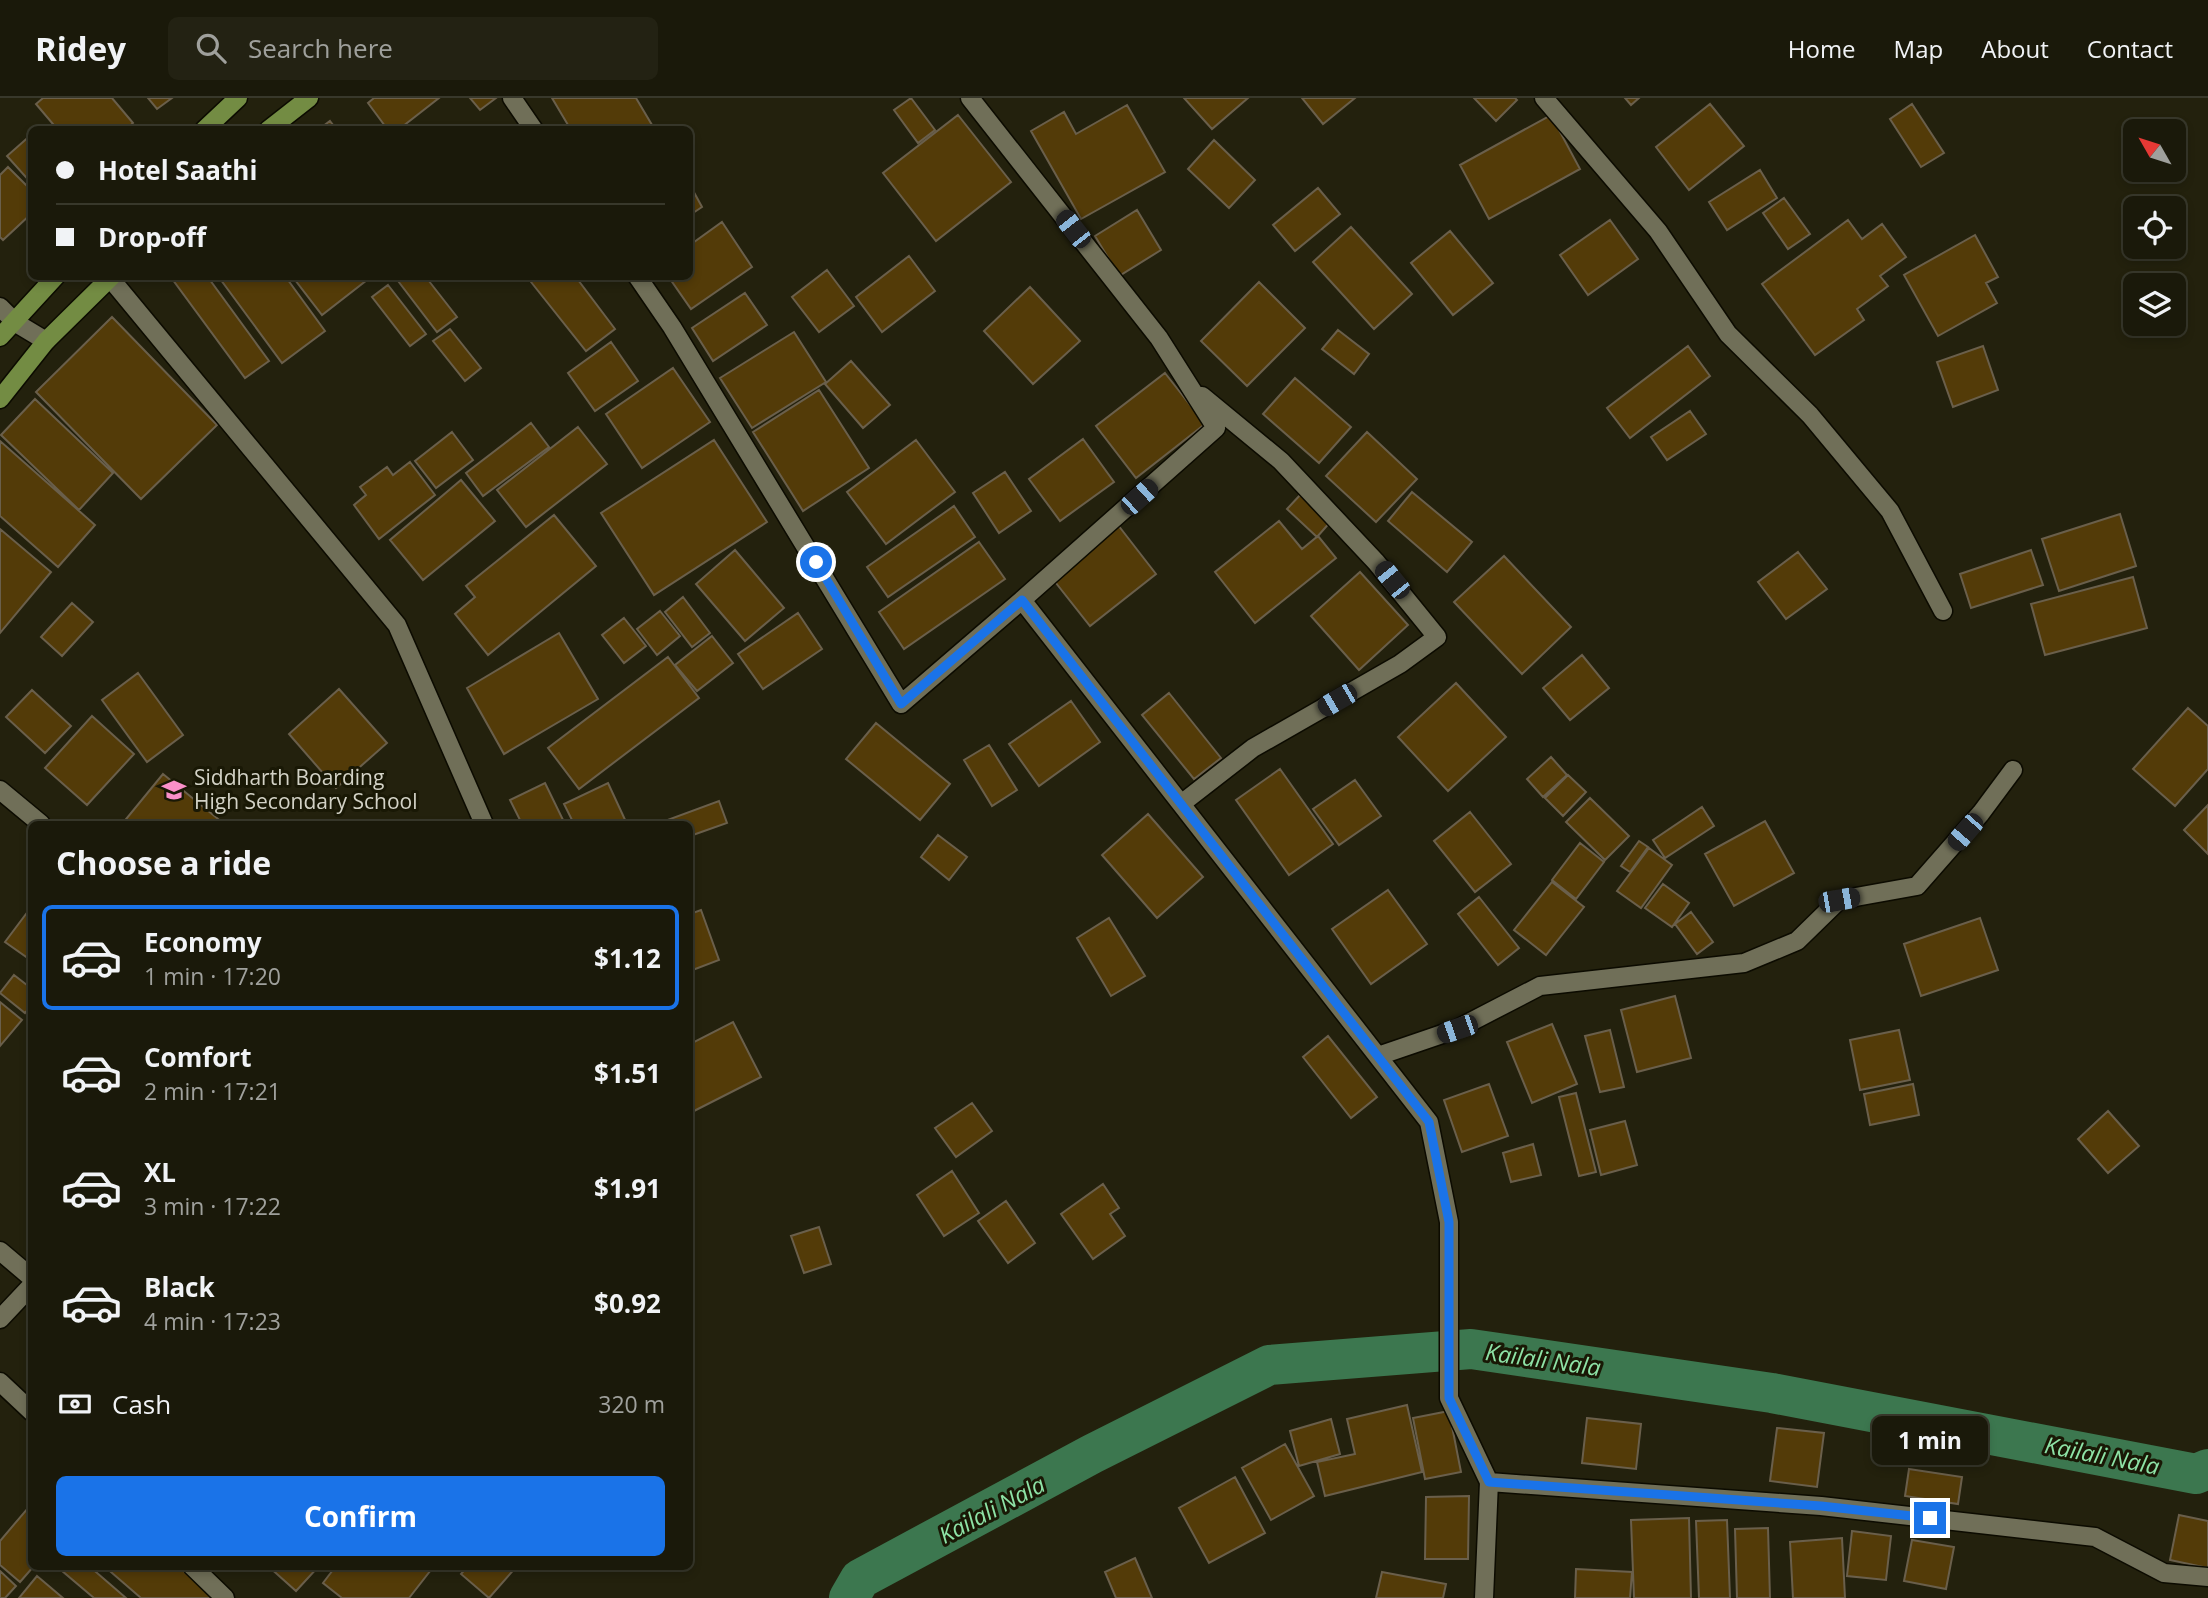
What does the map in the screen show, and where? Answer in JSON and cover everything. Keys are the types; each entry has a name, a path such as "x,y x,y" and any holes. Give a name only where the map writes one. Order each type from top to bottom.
{"main road":[{"path":"208,126 238,98"},
{"path":"273,126 309,98"},
{"path":"0,337 16,323 52,280"},
{"path":"0,399 46,341 108,280"}],"street":[{"path":"512,98 531,126"},
{"path":"640,280 672,327 901,704 1216,428 1159,338 970,98"},
{"path":"1544,98 1658,230 1728,334 1810,415 1890,511 1943,611"},
{"path":"113,280 397,625 483,821"},
{"path":"0,307 16,323 46,341"},
{"path":"1181,804 1253,748 1400,664 1437,637 1376,562 1280,461 1190,387"},
{"path":"1022,600 1429,1122 1449,1222 1449,1398 1489,1482 1484,1598"},
{"path":"1378,1056 1457,1029 1540,986 1744,963 1797,941 1839,900 1917,886 1981,813 2013,770"},
{"path":"0,790 37,821"},
{"path":"0,1251 28,1275"},
{"path":"0,1319 28,1289"},
{"path":"0,1382 28,1408"},
{"path":"1489,1482 1821,1506 2095,1537 2164,1573 2208,1577"},
{"path":"196,1570 225,1598"}],"building":[{"path":"43,98 112,98 133,123 130,126 55,126 36,104"},
{"path":"148,98 172,98 157,109"},
{"path":"374,98 439,98 403,126 385,126 368,103"},
{"path":"470,98 496,98 480,110"},
{"path":"552,98 636,98 653,126 569,126"},
{"path":"911,98 935,130 918,143 894,110"},
{"path":"1184,98 1248,98 1212,129"},
{"path":"1302,98 1355,98 1323,124"},
{"path":"1474,98 1515,98 1517,100 1496,121"},
{"path":"1625,98 1639,98 1631,105"},
{"path":"1710,104 1744,146 1689,190 1656,147"},
{"path":"1912,104 1944,153 1921,167 1890,119"},
{"path":"1127,105 1165,172 1081,219 1031,131 1064,112 1076,134"},
{"path":"958,115 1011,182 936,241 883,173"},
{"path":"1551,115 1580,169 1489,219 1460,165"},
{"path":"28,138 28,180 7,156"},
{"path":"1214,140 1255,180 1229,208 1188,169"},
{"path":"8,167 28,187 28,217 3,240 0,237 0,175"},
{"path":"1760,170 1777,198 1727,230 1709,202"},
{"path":"1318,188 1340,214 1295,251 1273,225"},
{"path":"693,190 702,207 693,213"},
{"path":"1784,198 1810,234 1788,249 1763,213"},
{"path":"1137,210 1161,250 1119,276 1095,236"},
{"path":"1610,220 1638,259 1588,295 1560,255"},
{"path":"1848,220 1862,239 1882,224 1906,257 1880,276 1888,286 1857,309 1864,320 1815,355 1762,284"},
{"path":"722,222 752,267 691,309 671,280 693,280 693,243"},
{"path":"1351,227 1412,294 1374,329 1313,262"},
{"path":"1450,231 1493,283 1453,315 1411,263"},
{"path":"1975,235 1998,277 1986,283 1997,303 1938,336 1904,275"},
{"path":"909,256 935,291 882,332 856,297"},
{"path":"827,270 854,306 819,332 792,297"},
{"path":"173,280 210,280 269,361 245,378"},
{"path":"221,280 288,280 325,331 282,363"},
{"path":"295,280 367,280 322,315"},
{"path":"397,280 428,280 457,317 437,332"},
{"path":"578,280 615,329 586,351 531,282"},
{"path":"1259,282 1305,328 1247,386 1201,341"},
{"path":"388,285 426,334 410,346 372,297"},
{"path":"1030,287 1080,341 1033,384 984,331"},
{"path":"745,293 767,325 713,361 692,328"},
{"path":"112,317 217,425 141,499 36,392"},
{"path":"450,329 481,368 465,381 433,341"},
{"path":"1338,330 1369,354 1354,374 1322,349"},
{"path":"794,332 826,382 752,428 720,378"},
{"path":"611,342 638,381 595,411 568,373"},
{"path":"1688,346 1710,376 1630,438 1607,408"},
{"path":"1983,346 1998,390 1953,407 1937,362"},
{"path":"851,361 890,405 863,428 825,384"},
{"path":"673,368 710,422 642,468 606,414"},
{"path":"1165,373 1205,424 1136,478 1096,426"},
{"path":"1295,378 1351,427 1319,463 1263,414"},
{"path":"819,390 869,468 803,511 753,432"},
{"path":"35,399 113,473 79,510 1,435"},
{"path":"1690,411 1706,434 1667,460 1651,437"},
{"path":"531,423 549,447 483,496 466,473"},
{"path":"578,427 607,464 526,527 497,490"},
{"path":"452,432 473,460 436,488 415,461"},
{"path":"1367,432 1417,479 1376,522 1326,476"},
{"path":"1083,439 1114,482 1060,521 1029,479"},
{"path":"714,440 767,522 654,595 601,513"},
{"path":"916,440 955,492 886,544 847,492"},
{"path":"0,441 95,525 58,567 0,516"},
{"path":"410,462 435,495 379,539 354,505 366,495 360,487 387,467 393,475"},
{"path":"1005,472 1031,511 999,533 973,493"},
{"path":"461,480 495,521 423,580 390,540"},
{"path":"1412,492 1472,542 1447,572 1388,521"},
{"path":"1302,493 1332,520 1317,537 1287,509"},
{"path":"954,506 975,537 888,597 867,567"},
{"path":"2120,514 2136,566 2059,591 2042,539"},
{"path":"554,515 596,566 488,655 455,614 475,597 466,586"},
{"path":"1279,521 1302,549 1318,536 1336,558 1255,623 1215,572"},
{"path":"1118,525 1156,574 1090,626 1052,578"},
{"path":"0,529 51,572 0,633"},
{"path":"979,542 1005,579 904,649 879,612"},
{"path":"735,550 784,608 745,641 696,584"},
{"path":"2031,550 2043,585 1971,608 1960,574"},
{"path":"1798,552 1827,589 1786,619 1758,582"},
{"path":"1504,556 1571,627 1522,674 1454,602"},
{"path":"1360,572 1408,625 1359,670 1311,616"},
{"path":"2133,577 2147,628 2045,655 2031,604"},
{"path":"683,597 710,633 692,647 665,612"},
{"path":"72,603 93,622 62,656 41,637"},
{"path":"660,611 680,636 657,655 637,629"},
{"path":"798,613 822,649 763,689 738,654"},
{"path":"624,618 646,646 624,663 602,635"},
{"path":"559,633 598,699 504,754 467,688"},
{"path":"712,636 733,663 697,691 675,665"},
{"path":"1582,655 1609,688 1570,720 1543,688"},
{"path":"668,657 699,698 579,789 548,748"},
{"path":"138,673 183,735 147,762 102,700"},
{"path":"1456,683 1506,737 1448,791 1398,737"},
{"path":"339,689 387,743 336,788 289,734"},
{"path":"32,690 71,726 45,753 6,717"},
{"path":"1169,693 1221,758 1194,779 1142,715"},
{"path":"1071,701 1100,742 1039,786 1009,744"},
{"path":"2188,708 2208,726 2208,769 2175,806 2133,769"},
{"path":"92,716 134,754 87,805 45,768"},
{"path":"876,723 950,784 920,820 846,759"},
{"path":"989,745 1017,790 992,806 964,760"},
{"path":"1551,757 1567,775 1543,797 1527,779"},
{"path":"1280,769 1333,844 1289,875 1236,800"},
{"path":"163,774 221,821 124,821"},
{"path":"1568,775 1586,792 1563,816 1545,798"},
{"path":"1355,780 1381,816 1339,845 1313,809"},
{"path":"545,783 564,821 520,821 510,800"},
{"path":"608,783 626,821 572,821 564,804"},
{"path":"1590,798 1629,836 1605,860 1566,822"},
{"path":"719,801 727,823 693,835 693,821 665,821"},
{"path":"2208,805 2208,854 2184,830"},
{"path":"1702,807 1714,826 1665,858 1653,840"},
{"path":"1470,812 1511,864 1475,892 1434,841"},
{"path":"1148,814 1203,877 1157,918 1102,855"},
{"path":"1765,821 1794,873 1734,906 1705,854"},
{"path":"938,835 967,857 949,880 921,857"},
{"path":"1639,841 1648,847 1630,872 1621,866"},
{"path":"1580,843 1604,862 1576,899 1552,880"},
{"path":"1649,848 1672,865 1641,908 1617,891"},
{"path":"1552,882 1584,907 1546,955 1514,930"},
{"path":"1663,884 1689,903 1672,927 1645,908"},
{"path":"1388,890 1427,944 1371,984 1332,929"},
{"path":"1479,897 1519,948 1498,965 1458,914"},
{"path":"701,910 719,960 693,970 693,913"},
{"path":"28,911 28,958 5,942"},
{"path":"1691,912 1713,942 1697,954 1675,924"},
{"path":"1109,918 1145,976 1111,996 1077,938"},
{"path":"1980,918 1998,970 1921,996 1904,944"},
{"path":"14,975 28,986 28,1010 25,1013 0,993"},
{"path":"1675,996 1691,1058 1637,1072 1621,1010"},
{"path":"0,1002 22,1020 0,1046"},
{"path":"733,1022 761,1077 693,1111 693,1042"},
{"path":"1552,1024 1577,1084 1532,1103 1507,1042"},
{"path":"1610,1030 1624,1087 1600,1092 1585,1036"},
{"path":"1899,1030 1910,1080 1860,1090 1850,1040"},
{"path":"1328,1036 1377,1097 1351,1118 1303,1057"},
{"path":"1489,1084 1508,1136 1462,1152 1444,1100"},
{"path":"1913,1084 1919,1115 1870,1125 1864,1094"},
{"path":"1576,1093 1596,1172 1579,1176 1559,1097"},
{"path":"972,1103 992,1131 956,1157 935,1128"},
{"path":"2108,1111 2139,1146 2108,1173 2078,1139"},
{"path":"1625,1121 1637,1165 1601,1175 1590,1130"},
{"path":"1533,1144 1541,1175 1511,1182 1503,1153"},
{"path":"952,1171 979,1213 944,1236 917,1195"},
{"path":"1103,1184 1119,1208 1110,1214 1125,1236 1093,1259 1061,1214"},
{"path":"1006,1201 1035,1243 1008,1263 978,1221"},
{"path":"819,1227 831,1264 804,1273 791,1236"},
{"path":"1407,1405 1422,1472 1325,1496 1317,1462 1355,1454 1347,1419"},
{"path":"1449,1411 1461,1472 1425,1479 1413,1418"},
{"path":"1587,1418 1641,1424 1636,1469 1582,1463"},
{"path":"1331,1419 1340,1454 1299,1466 1290,1431"},
{"path":"1777,1428 1824,1433 1817,1487 1770,1481"},
{"path":"1285,1444 1314,1496 1271,1520 1242,1468"},
{"path":"1909,1469 1962,1477 1958,1504 1905,1496"},
{"path":"1235,1477 1265,1533 1209,1563 1179,1508"},
{"path":"1469,1496 1468,1559 1425,1559 1426,1497"},
{"path":"28,1508 28,1570 30,1570 20,1582 0,1565 0,1541"},
{"path":"2179,1515 2208,1521 2208,1568 2170,1560"},
{"path":"1689,1518 1691,1598 1634,1598 1631,1520"},
{"path":"1727,1520 1730,1598 1699,1598 1696,1521"},
{"path":"1768,1528 1770,1598 1737,1598 1735,1529"},
{"path":"1852,1531 1891,1536 1886,1580 1847,1576"},
{"path":"1842,1538 1845,1598 1793,1598 1790,1542"},
{"path":"1912,1540 1954,1547 1946,1589 1904,1581"},
{"path":"1135,1558 1152,1598 1116,1598 1105,1572"},
{"path":"1576,1569 1632,1572 1630,1598 1575,1598"},
{"path":"61,1570 94,1570 126,1598 94,1598"},
{"path":"109,1570 182,1570 214,1598 141,1598"},
{"path":"272,1570 315,1570 296,1591"},
{"path":"333,1570 431,1570 409,1598 342,1598 323,1583"},
{"path":"464,1570 514,1570 489,1598 461,1574"},
{"path":"0,1571 16,1586 5,1598 0,1598"},
{"path":"1382,1572 1446,1584 1443,1598 1376,1598"},
{"path":"37,1576 63,1598 19,1598"}],"waterway":[{"name":"Kailali Nala","path":"849,1598 860,1579 1092,1454 1269,1365 1471,1349 1772,1393 2196,1474 2208,1469"}],"place":[{"name":"Siddharth Boarding High Secondary School","path":"174,790"}],"route":[{"path":"816,562 901,704 1022,600 1429,1122 1449,1222 1449,1398 1489,1482 1821,1506 1930,1518"}]}
